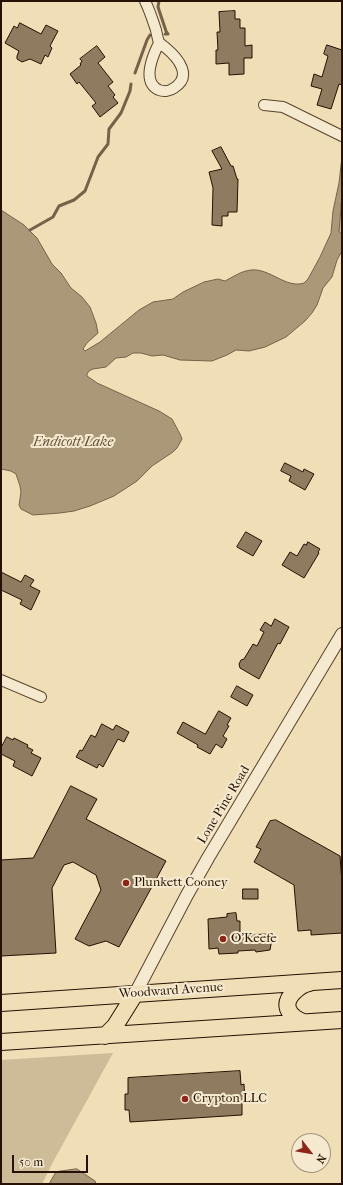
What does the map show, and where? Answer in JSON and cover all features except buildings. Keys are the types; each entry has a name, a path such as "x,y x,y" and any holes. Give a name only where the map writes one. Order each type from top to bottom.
{"main road":[{"name":"Woodward Avenue","path":"1,1003 342,980"},
{"path":"304,1022 294,1018 291,1015 287,1007 288,998 300,986 312,982"},
{"path":"105,1036 115,1026 135,994"},
{"path":"1,1042 342,1020"}],"street":[{"path":"145,1 151,13 159,43 165,47 182,67 183,74 180,83 176,87 167,91 158,90 154,87 150,77 150,64 159,43"},
{"path":"264,105 283,107 342,136"},
{"name":"Lone Pine Road","path":"135,994 162,941 205,864 342,634"},
{"path":"1,680 42,697"}],"shaded area":[{"path":"342,199 342,234 339,232"},
{"path":"113,1053 42,1184 1,1184 1,1060"}],"water":[{"name":"Endicott Lake","path":"342,157 342,199 339,232 342,234 342,251 337,260 332,277 323,288 317,305 305,321 286,337 265,347 249,351 236,350 212,361 180,360 163,355 152,356 141,353 133,353 126,357 116,358 106,367 89,371 87,376 97,383 159,411 172,419 182,439 173,452 152,466 137,481 114,496 90,506 74,511 60,513 33,515 21,509 19,505 21,492 16,474 11,471 1,469 1,210 24,225 37,238 52,264 61,273 71,288 82,297 90,307 98,333 87,343 83,349 85,351 100,342 139,310 153,302 173,299 183,292 204,282 218,279 225,281 240,273 258,270 291,283 304,283 308,279 320,257 331,233"},
{"path":"77,1169 95,1181 96,1184 49,1184 56,1172"}],"waterway":[{"path":"159,1 158,7 168,34 165,34"},
{"path":"135,73 150,35"},
{"path":"30,230 53,217 59,206 74,200 85,191 98,157 108,144 109,129 121,113 130,91 131,84"}],"place":[{"name":"Plunkett Cooney","path":"126,883"},
{"name":"O'Keefe","path":"223,939"},
{"name":"Crypton LLC","path":"185,1099"}]}
